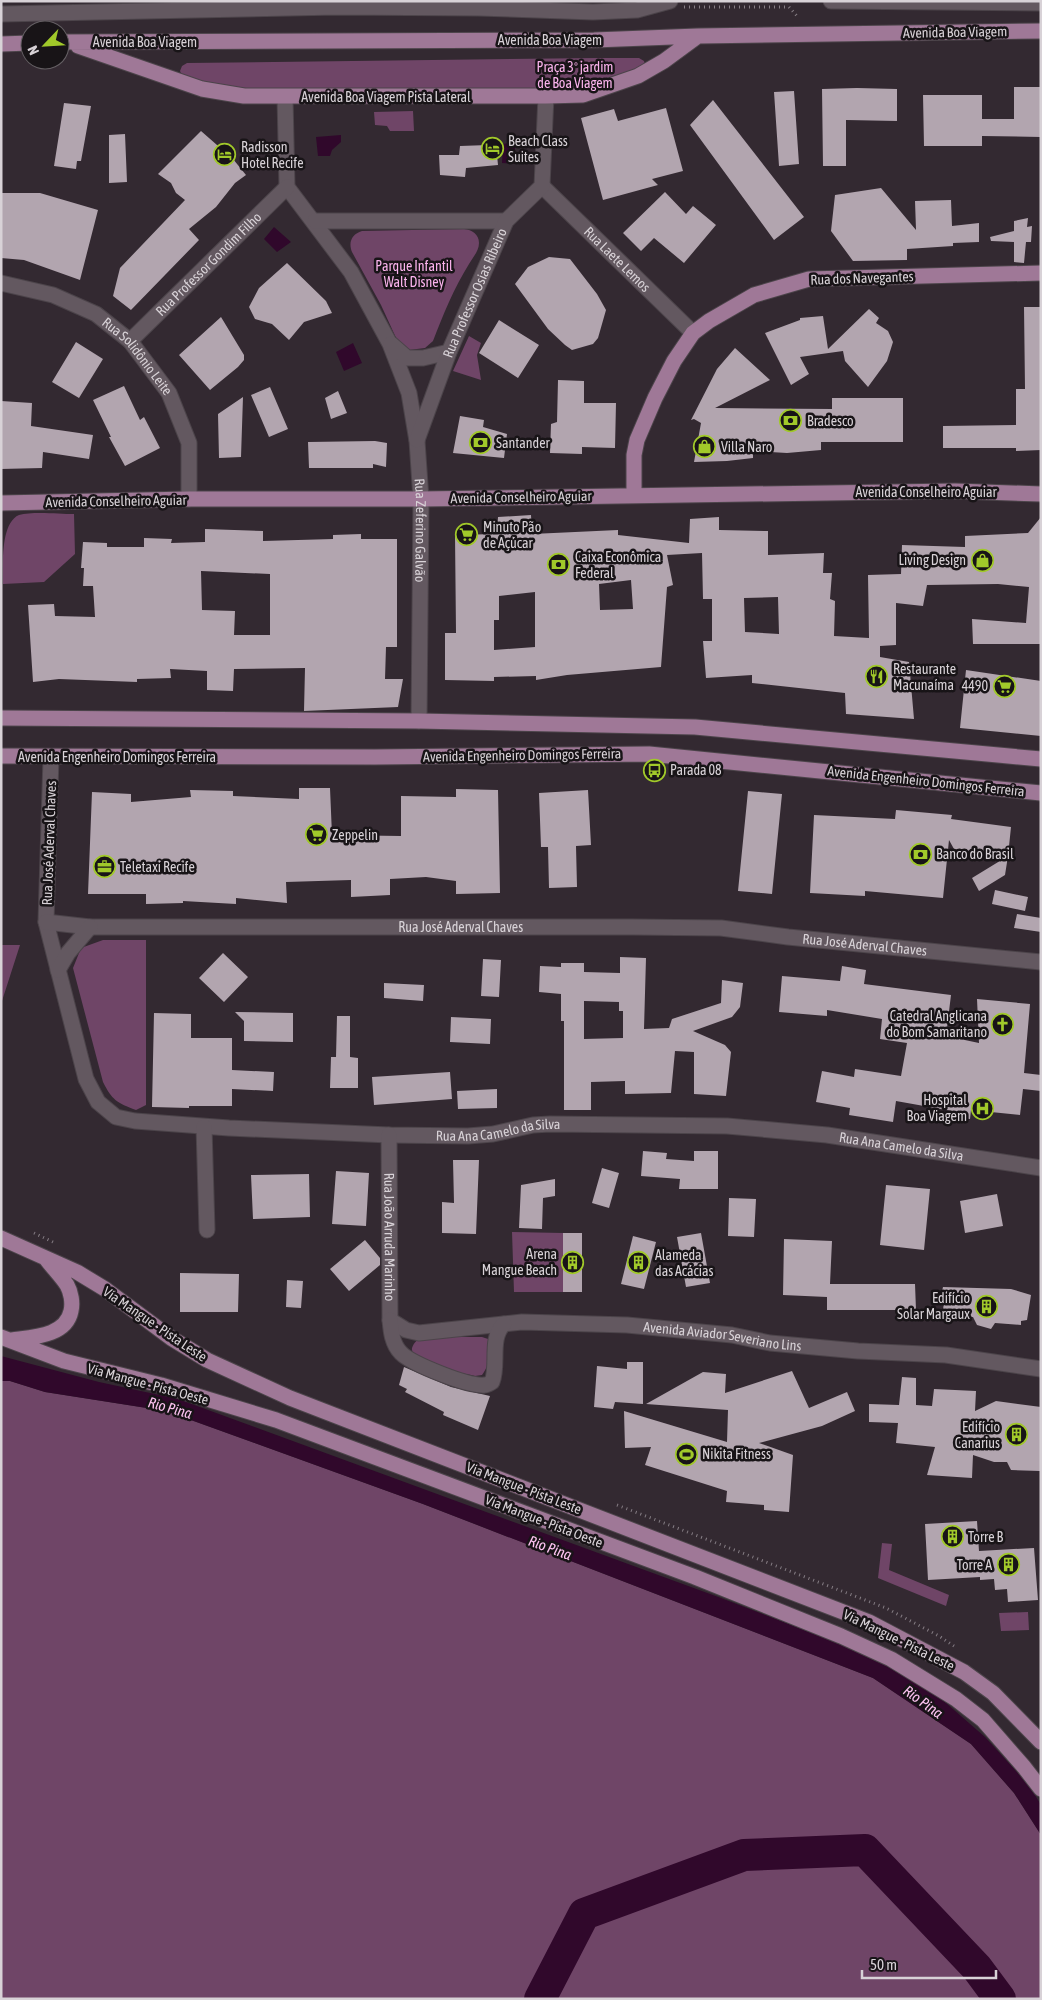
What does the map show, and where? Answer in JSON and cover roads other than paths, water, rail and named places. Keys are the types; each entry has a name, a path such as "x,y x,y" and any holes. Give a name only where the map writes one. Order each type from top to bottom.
{"main road":[{"name":"Avenida Boa Viagem","path":"70,42 594,40 698,36 1041,31"},
{"name":"Avenida Boa Viagem Pista Lateral","path":"70,44 202,89 244,96 285,98 546,96 582,95 638,76 664,61 698,36"},
{"path":"1,44 20,44"},
{"name":"Rua dos Navegantes","path":"634,496 634,455 637,440 674,361 693,333 709,321 754,295 808,279 1041,273"},
{"name":"Avenida Conselheiro Aguiar","path":"1,503 189,499 421,499 955,490 1041,494"},
{"name":"Avenida Engenheiro Domingos Ferreira","path":"1,718 419,721 695,727 1041,759"},
{"name":"Avenida Engenheiro Domingos Ferreira","path":"1,756 375,757 649,754 1041,793"},
{"name":"Via Mangue - Pista Leste","path":"1,1238 77,1272 105,1289 171,1338 207,1360 259,1385 869,1622 964,1672 994,1693 1041,1742"},
{"path":"6,1339 53,1332 63,1326 70,1317 72,1303 67,1286 43,1256"},
{"name":"Via Mangue - Pista Oeste","path":"6,1339 64,1361 160,1385 276,1420 695,1578 841,1636 891,1659 956,1699 983,1720 1041,1789"}],"street":[{"path":"1,14 337,6 593,12 637,10 670,1"},
{"path":"831,1 1041,3"},
{"path":"542,186 546,96"},
{"path":"285,98 287,187"},
{"name":"Rua Professor Osias Ribeiro","path":"417,442 449,352 506,221 542,186"},
{"name":"Rua Laete Lemos","path":"542,186 693,333"},
{"name":"Rua Zeferino Galvão","path":"287,187 315,221 351,272 390,344 409,393 417,442 421,499 419,721"},
{"name":"Rua Professor Gondim Filho","path":"130,341 287,187"},
{"path":"315,221 506,221"},
{"name":"Rua Solidônio Leite","path":"1,284 53,295 96,314 130,341 169,393 189,444 189,499"},
{"name":"Rua Zeferino Galvão","path":"390,344 407,358 423,358 449,352"},
{"name":"Rua José Aderval Chaves","path":"51,756 46,922 90,928 721,928 788,937 1041,962"},
{"name":"Rua Ana Camelo da Silva","path":"46,922 86,1079 98,1102 116,1116 135,1121 204,1127 389,1135 468,1136 493,1134 533,1125 550,1124 727,1126 827,1135 1041,1168"},
{"path":"58,970 68,953 90,928"},
{"path":"204,1127 207,1230"},
{"name":"Rua João Arruda Marinho","path":"389,1135 390,1320 406,1330"},
{"path":"390,1320 395,1345 400,1353 413,1362 467,1381 486,1385 492,1382 495,1374 497,1333 504,1324"},
{"name":"Avenida Aviador Severiano Lins","path":"406,1330 419,1333 522,1322 628,1325 732,1335 770,1343 858,1351 946,1355 1041,1369"}],"water":[{"path":"341,135 341,142 332,150 330,156 318,156 316,137"},
{"path":"515,142 515,164 502,163 503,144"},
{"path":"274,227 291,242 277,252 264,239"},
{"path":"353,343 362,363 344,371 336,352"},
{"name":"Rio Pina","path":"1,1356 99,1382 178,1399 721,1598 833,1641 884,1663 938,1696 985,1737 1029,1785 1041,1805 1041,1835 1014,1793 971,1744 873,1678 423,1504 166,1411 45,1392 10,1381 1,1381"}],"waterway":[{"path":"540,1999 584,1914 744,1855 865,1850 977,1968 1000,1999"}],"place":[{"name":"Beach Class Suites","path":"492,149"},
{"name":"Radisson Hotel Recife","path":"225,155"},
{"name":"Bradesco","path":"791,421"},
{"name":"Santander","path":"480,443"},
{"name":"Villa Naro","path":"705,447"},
{"name":"Minuto Pão de Açúcar","path":"467,535"},
{"name":"Living Design","path":"982,560"},
{"name":"Caixa Econômica Federal","path":"559,565"},
{"name":"Restaurante Macunaíma","path":"877,677"},
{"name":"4490","path":"1004,686"},
{"name":"Parada 08","path":"654,770"},
{"name":"Zeppelin","path":"316,835"},
{"name":"Banco do Brasil","path":"920,854"},
{"name":"Teletaxi Recife","path":"104,867"},
{"name":"Catedral Anglicana do Bom Samaritano","path":"1003,1024"},
{"name":"Hospital Boa Viagem","path":"983,1108"},
{"name":"Arena Mangue Beach","path":"573,1262"},
{"name":"Alameda das Acácias","path":"639,1263"},
{"name":"Edifício Solar Margaux","path":"986,1306"},
{"name":"Edifício Canarius","path":"1016,1435"},
{"name":"Nikita Fitness","path":"686,1454"},
{"name":"Torre B","path":"952,1537"},
{"name":"Torre A","path":"1008,1565"}],"park label":[{"name":"Praça 3º jardim de Boa Viagem","path":"575,76"},
{"name":"Parque Infantil Walt Disney","path":"414,274"}]}
